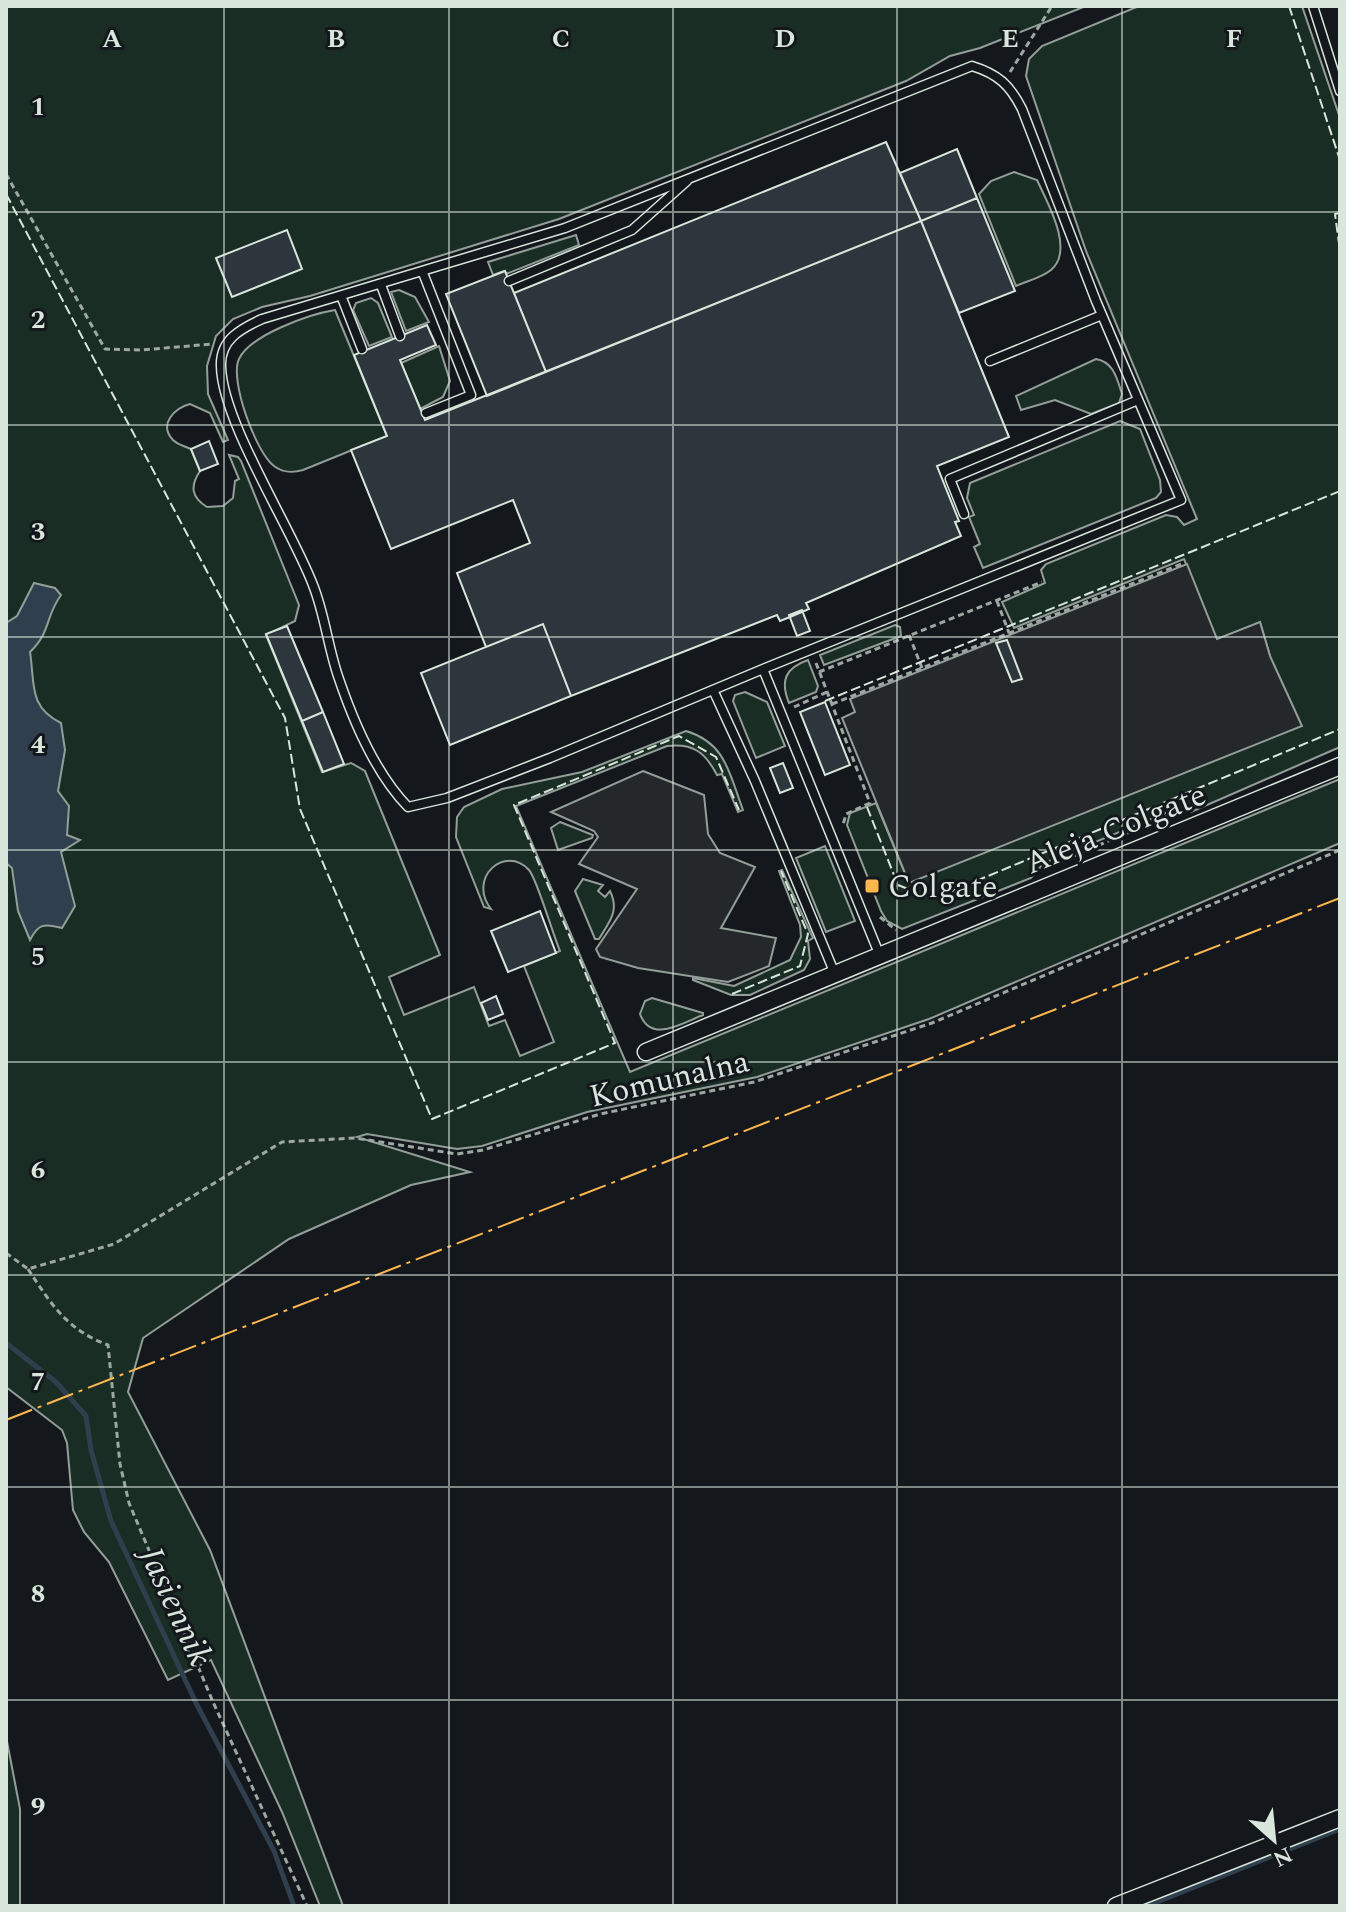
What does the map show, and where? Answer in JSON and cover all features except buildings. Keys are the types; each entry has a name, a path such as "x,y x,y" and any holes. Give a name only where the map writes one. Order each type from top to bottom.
{"street":[{"name":"Aleja Colgate","path":"646,1052 1340,766"},
{"path":"1116,1906 1340,1818"}],"lane":[{"path":"1313,6 1340,91"},
{"path":"972,66 994,72 1022,109 1102,315 1181,500 810,649 714,692 447,798 408,807 380,773 354,714 339,679 315,587 223,387 221,363 227,342 238,329 262,319 342,298 565,228 693,176 972,66"},
{"path":"509,281 632,230 693,176"},
{"path":"423,273 471,395 426,413"},
{"path":"381,285 400,336"},
{"path":"342,298 362,349"},
{"path":"990,361 1102,315"},
{"path":"964,514 950,479 1138,400"},
{"path":"763,669 880,956"},
{"path":"714,692 755,781 835,974"}],"path":[{"path":"1005,83 1052,6"},
{"path":"6,174 105,349 142,350 227,342"},
{"path":"832,704 1184,563"},
{"path":"819,672 1042,582"},
{"path":"997,601 1009,633"},
{"path":"909,635 922,668"},
{"path":"810,649 870,803 846,814 842,820 843,829"},
{"path":"781,713 827,692"},
{"path":"1039,873 1060,860 1174,813 1183,814"},
{"name":"Komunalna","path":"28,1269 114,1244 282,1142 355,1138 457,1154 483,1150 600,1114 754,1082 932,1023 1340,850"},
{"path":"877,913 889,927 902,932"},
{"path":"6,1253 28,1269 51,1303 83,1336 108,1345 120,1464 129,1503 213,1702 307,1906"}],"green space":[{"path":"6,6 1086,6 980,48 950,56 906,81 559,219 310,296 262,307 233,319 216,336 207,366 208,394 228,440 223,442 210,413 190,404 174,413 167,428 175,442 191,449 200,471 195,482 195,495 207,507 223,506 233,498 235,481 239,479 229,455 241,461 299,605 295,621 266,635 322,772 351,763 365,771 440,955 389,977 404,1015 474,987 489,1026 505,1020 520,1056 554,1042 524,966 560,951 536,884 529,870 519,863 500,863 486,876 483,886 491,909 484,907 456,837 457,817 464,807 502,789 582,772 686,731 710,743 718,752 743,810 738,812 722,774 717,775 703,755 676,745 516,806 630,1072 1340,779 1340,843 929,1019 757,1077 587,1112 482,1146 457,1149 367,1134 357,1137 470,1172 411,1185 289,1239 143,1338 128,1392 210,1550 343,1906 320,1906 282,1812 211,1660 168,1680 109,1562 84,1532 73,1510 67,1443 62,1430 6,1387"},
{"path":"1139,6 1302,6 1340,118 1340,747 1191,812 1173,810 1044,863 1031,878 902,929 887,921 881,911 847,825 850,813 876,803 909,883 1270,656 1260,622 1217,640 1184,559 1014,628 1002,602 1045,583 1041,570 1046,564 1166,515 1177,517 1184,525 1197,519 1086,251 1026,76 1029,59 1042,46"},
{"path":"1014,172 1037,180 1060,239 1058,261 1051,270 1016,286 979,194 991,181"},
{"path":"576,235 579,245 506,274 504,271 493,275 488,262"},
{"path":"399,290 415,297 429,322 406,331 391,292"},
{"path":"371,298 378,303 392,337 369,346 353,310 356,303"},
{"path":"335,310 387,436 303,470 284,471 267,458 252,432 238,382 239,359 245,350 268,334 297,321"},
{"path":"439,346 450,381 443,397 420,409 401,363"},
{"path":"1096,359 1114,372 1122,394 1119,403 1091,414 1055,400 1021,410 1016,396"},
{"path":"1120,421 1140,429 1160,480 1161,492 1156,498 983,568 974,547 980,544 969,517 974,515 967,498 970,483"},
{"path":"895,625 900,627 901,636 824,665 820,655"},
{"path":"808,660 818,686 816,692 789,703 786,676 794,667"},
{"path":"745,692 767,702 785,746 756,758 733,701 735,695"},
{"path":"560,822 593,835 592,838 558,850 551,828"},
{"path":"825,846 855,921 826,932 796,858"},
{"path":"782,870 813,938 808,941 810,959 804,970 750,995 731,995 693,980 734,986 790,960 801,937 800,925 779,871"},
{"path":"583,879 603,885 598,891 605,897 610,891 613,898 612,916 599,939 595,939 575,891"},
{"path":"652,998 703,1015 668,1029 652,1028 640,1014 645,1001"},
{"path":"6,1736 20,1809 20,1906 6,1906"}],"shaded area":[{"path":"1187,564 1217,639 1260,622 1270,656 1302,726 909,883 842,718 855,712 850,699"},
{"path":"643,771 704,795 708,834 720,853 755,867 721,928 776,938 769,966 728,982 638,968 600,957 596,949 637,889 579,864 598,837 594,831 551,812"}],"water":[{"path":"34,583 55,588 61,595 45,631 30,652 38,702 50,717 61,723 65,750 58,791 69,806 67,835 80,840 61,852 75,906 62,928 42,926 30,940 18,911 12,868 6,863 6,623 17,616"}],"waterway":[{"name":"Jasiennik","path":"6,1343 56,1382 86,1416 91,1450 111,1521 196,1703 274,1851 294,1906"},
{"path":"1147,1906 1340,1829"}],"fence":[{"path":"1289,6 1340,160"},
{"path":"6,194 285,718 300,809 432,1119 615,1043 514,805 679,736 716,757 739,810"},
{"path":"1340,213 1335,214 1340,251"},
{"path":"825,701 1340,491"},
{"path":"867,807 898,885 933,899 1340,729"},
{"path":"732,994 800,966 808,934 781,871"}],"power":[{"path":"6,1420 1340,898"}],"place":[{"name":"Colgate","path":"872,886"}]}
